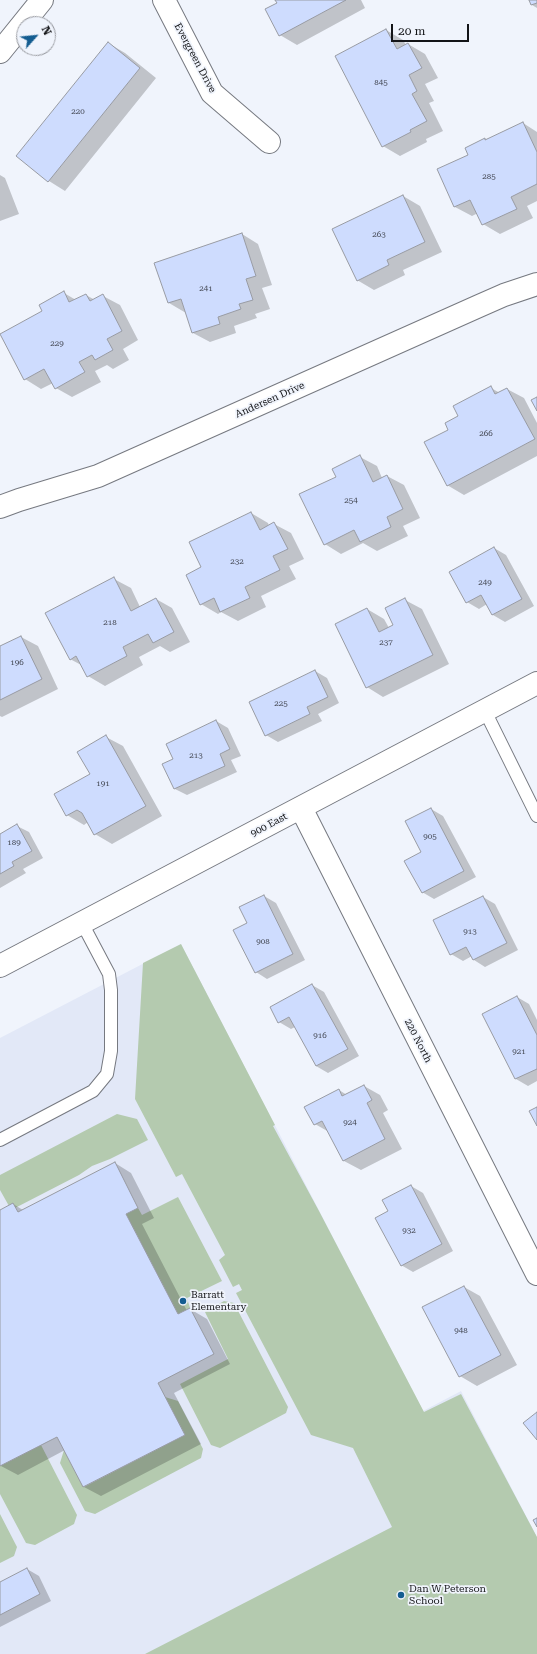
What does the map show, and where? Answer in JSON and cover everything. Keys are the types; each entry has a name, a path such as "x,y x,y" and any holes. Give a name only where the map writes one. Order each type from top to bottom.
{"street":[{"path":"0,52 42,0"},
{"name":"Evergreen Drive","path":"164,0 212,93 269,142"},
{"name":"Andersen Drive","path":"0,507 98,476 498,298 537,284"},
{"name":"900 East","path":"0,966 537,683"},
{"name":"220 North","path":"301,808 537,1274"}],"lane":[{"path":"484,711 537,816"},
{"path":"0,1140 93,1091 107,1074 111,1051 111,990 109,974 82,923"}],"shaded area":[{"name":"Barratt Elementary","path":"181,944 423,1411 461,1391 537,1537 537,1654 0,1654 0,1038"}],"green space":[{"path":"181,944 275,1125 273,1126 424,1412 461,1394 537,1537 537,1654 145,1654 392,1527 353,1448 311,1435 236,1293 242,1290 239,1284 233,1287 219,1260 225,1255 182,1174 176,1177 135,1099 143,963"},
{"path":"117,1114 137,1119 148,1140 110,1159 92,1166 79,1175 15,1208 9,1206 0,1190 0,1175"},
{"path":"178,1197 222,1281 187,1298 190,1308 178,1314 126,1214 138,1208 142,1215"},
{"path":"224,1301 234,1303 288,1407 286,1413 220,1448 211,1445 180,1384 228,1359 205,1312"},
{"path":"165,1397 178,1401 203,1449 201,1458 95,1514 85,1511 60,1463 64,1450 84,1487 185,1435"},
{"path":"41,1445 77,1515 74,1524 35,1545 26,1543 0,1494 0,1466"},
{"path":"0,1514 17,1547 14,1556 0,1563"}],"building":[{"path":"275,0 346,0 279,36 265,9 277,3"},
{"path":"529,0 537,0 537,3 531,5"},
{"path":"386,29 397,49 408,43 422,68 409,75 417,91 412,94 427,121 410,130 411,132 382,147 335,56"},
{"path":"108,42 140,68 48,182 16,156"},
{"path":"523,122 537,152 537,184 511,197 517,209 482,225 470,200 454,207 437,169 468,155 465,148"},
{"path":"403,195 425,242 387,260 389,265 357,281 332,229"},
{"path":"242,233 256,276 246,279 253,300 239,304 241,309 218,317 220,324 192,333 181,299 168,303 154,263"},
{"path":"64,291 69,302 86,294 90,301 103,294 122,331 107,339 113,350 95,360 92,355 79,362 85,372 55,389 44,369 24,380 0,334 42,311 39,305"},
{"path":"491,386 495,394 507,388 535,439 447,486 424,442 448,430 445,423 458,416 453,406"},
{"path":"537,397 537,411 531,400"},
{"path":"360,455 373,482 387,475 403,509 387,517 391,527 360,542 354,530 324,545 299,494 336,477 332,469"},
{"path":"251,512 260,530 274,522 288,549 273,556 280,570 245,587 250,598 220,612 214,598 200,605 186,575 201,567 189,542"},
{"path":"494,547 522,599 492,615 481,595 466,603 449,572"},
{"path":"114,577 131,611 156,598 174,632 153,643 148,634 123,647 127,656 87,677 76,656 70,660 45,613"},
{"path":"405,598 433,655 366,688 335,624 367,608 379,632 393,625 385,608"},
{"path":"21,636 42,679 0,700 0,646"},
{"path":"315,670 328,697 307,707 310,714 265,736 249,702"},
{"path":"216,720 230,749 220,754 225,766 174,789 162,764 173,759 166,744"},
{"path":"106,735 146,806 94,835 82,813 77,810 66,816 54,794 90,774 77,752"},
{"path":"431,808 464,871 422,893 404,861 421,852 405,821"},
{"path":"17,824 32,851 12,862 14,866 0,874 0,834"},
{"path":"264,895 293,954 255,973 233,930 247,923 239,907"},
{"path":"483,896 507,943 473,960 466,947 450,955 433,920"},
{"path":"312,984 348,1049 316,1066 289,1017 278,1023 270,1007"},
{"path":"517,996 537,1035 537,1069 515,1079 482,1014"},
{"path":"364,1085 372,1100 367,1103 385,1139 343,1161 322,1121 314,1125 304,1107 339,1089 342,1096"},
{"path":"537,1107 537,1126 529,1111"},
{"path":"115,1162 138,1208 126,1214 178,1314 190,1308 214,1354 158,1383 185,1435 83,1487 57,1437 0,1466 0,1210 13,1203 18,1212"},
{"path":"411,1185 442,1244 401,1266 375,1218 388,1211 382,1200"},
{"path":"464,1286 501,1355 459,1377 422,1307"},
{"path":"537,1412 537,1440 523,1423"},
{"path":"537,1518 537,1527 533,1520"},
{"path":"27,1568 40,1594 0,1615 0,1582"}],"place":[{"name":"Barratt Elementary","path":"183,1301"},
{"name":"Dan W Peterson School","path":"401,1595"}]}
